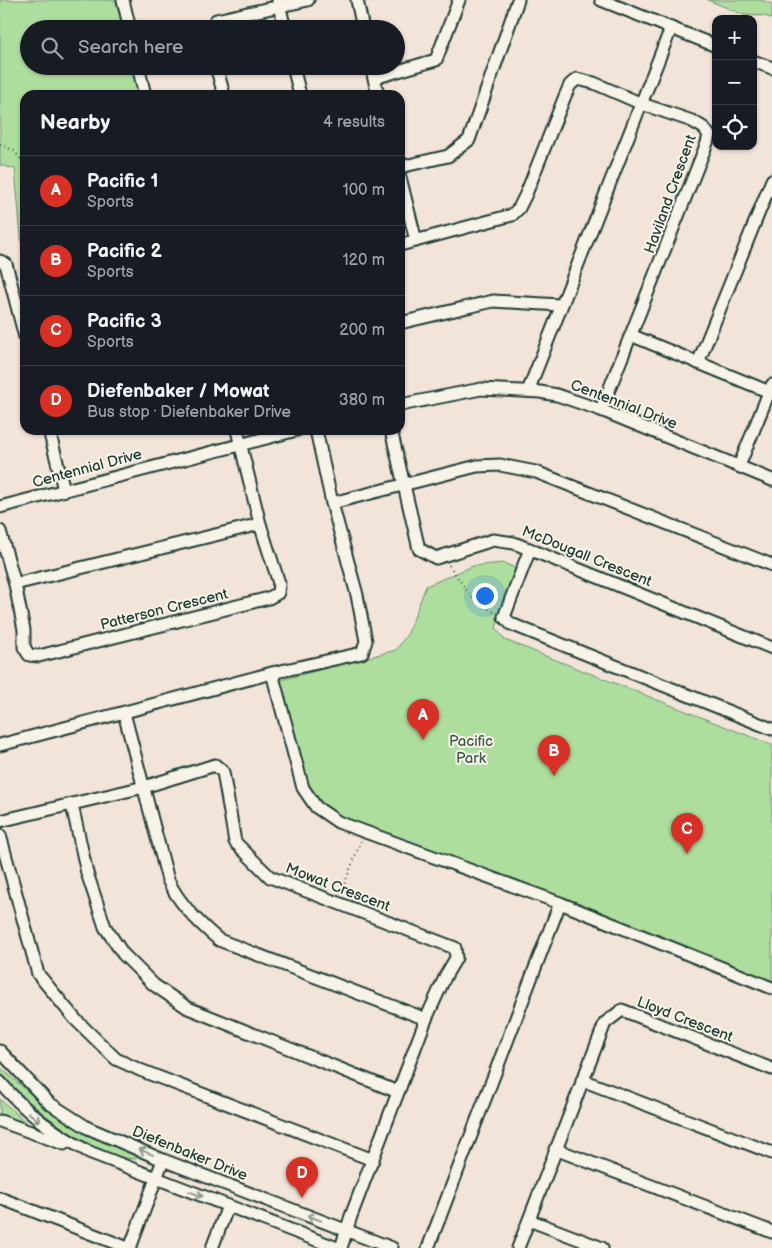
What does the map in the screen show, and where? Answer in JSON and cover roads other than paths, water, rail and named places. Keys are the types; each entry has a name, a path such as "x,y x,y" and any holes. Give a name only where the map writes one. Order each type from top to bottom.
{"street":[{"path":"123,0 128,20"},
{"path":"216,20 279,4 308,0"},
{"path":"357,0 361,20"},
{"path":"405,66 436,60 459,0"},
{"path":"405,166 448,156 469,140 518,0"},
{"path":"601,0 712,44"},
{"path":"279,4 282,20"},
{"path":"528,391 560,305 671,28"},
{"path":"757,62 772,68"},
{"path":"140,75 144,90"},
{"path":"218,75 223,90"},
{"path":"295,75 299,90"},
{"path":"374,75 377,90"},
{"name":"Haviland Crescent","path":"405,244 512,216 519,208 526,194 570,85 577,79 594,83 642,104 692,121 704,128 709,135 708,144 601,410"},
{"path":"698,363 772,180"},
{"path":"405,197 416,241"},
{"path":"0,261 6,264 20,318"},
{"path":"405,322 493,301 560,305"},
{"path":"632,336 771,390 739,466"},
{"name":"Centennial Drive","path":"405,404 480,389 528,391 573,399 772,480"},
{"path":"50,435 64,490"},
{"path":"238,435 240,443"},
{"name":"Centennial Drive","path":"0,506 275,435"},
{"path":"0,745 272,673 362,653 365,647 356,595 332,503 317,435"},
{"name":"McDougall Crescent","path":"392,435 406,485 419,549 426,554 436,558 493,540 514,543 772,648"},
{"name":"Patterson Crescent","path":"0,531 15,584 24,630 24,647 29,655 39,656 269,598 278,593 279,583 260,524 240,443"},
{"path":"332,503 477,466 517,468 536,472 772,565"},
{"path":"15,584 260,524"},
{"path":"530,549 504,617 511,624 772,729"},
{"path":"272,673 303,788 316,807 338,822 560,903 772,988"},
{"path":"124,712 172,890 219,940 426,1019"},
{"name":"Mowat Crescent","path":"0,821 144,787 215,765 223,772 235,842 270,877 455,948 456,958 446,974 426,1019 341,1248"},
{"path":"72,805 88,873 104,927 123,954 154,985 188,1008 398,1092"},
{"path":"0,835 38,974 76,1019 116,1059 373,1160"},
{"path":"428,1248 560,903"},
{"name":"Lloyd Crescent","path":"518,1248 605,1023 622,1010 772,1069"},
{"name":"Diefenbaker Drive","path":"0,1051 49,1103 88,1128 163,1160 392,1248"},
{"path":"582,1080 772,1153"},
{"path":"0,1082 21,1107 52,1131 89,1152"},
{"path":"0,1121 89,1152 156,1180 228,1206 307,1243 337,1248"},
{"path":"555,1149 772,1232"},
{"path":"0,1198 129,1248 163,1160"},
{"path":"212,1248 228,1206"},
{"path":"529,1220 602,1248"}],"place":[{"name":"Pacific 1","path":"423,740"},
{"name":"Pacific 2","path":"554,776"},
{"name":"Pacific 3","path":"687,854"},
{"name":"Diefenbaker / Mowat","path":"302,1198"}],"park label":[{"name":"Pacific Park","path":"471,750"}]}
